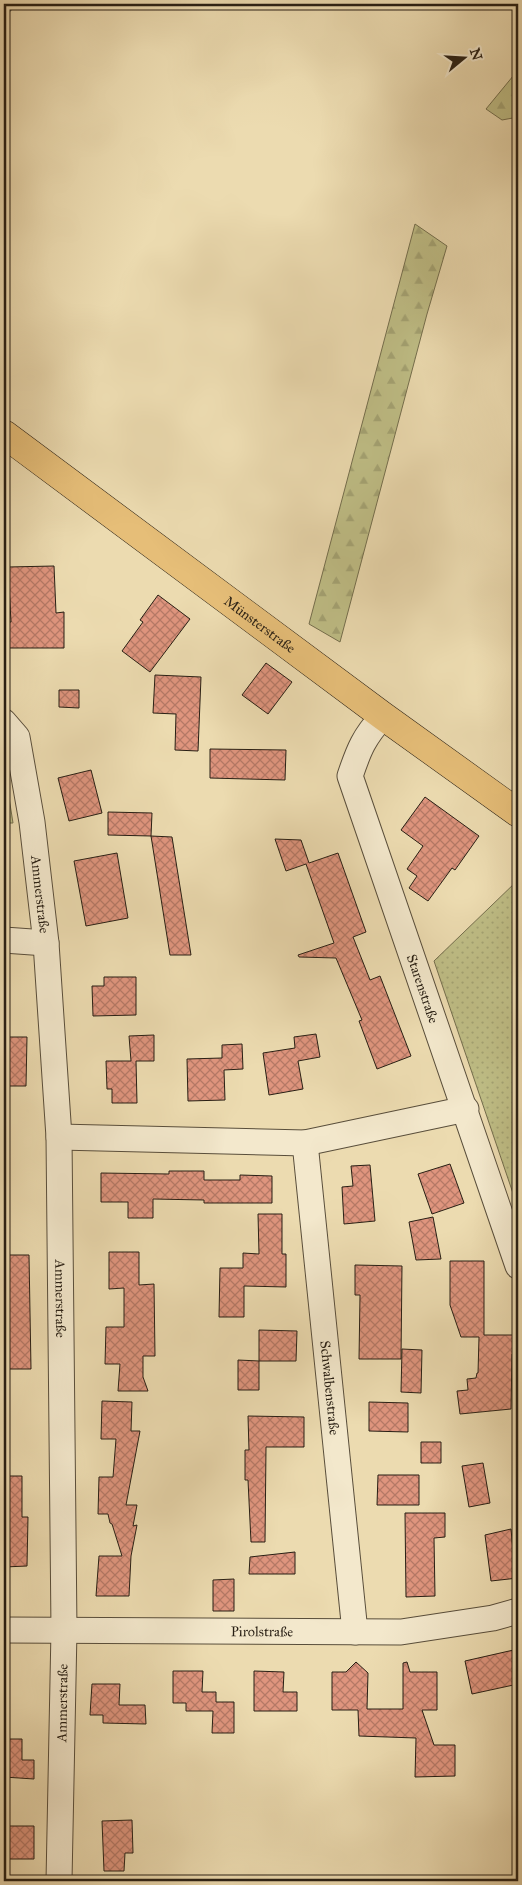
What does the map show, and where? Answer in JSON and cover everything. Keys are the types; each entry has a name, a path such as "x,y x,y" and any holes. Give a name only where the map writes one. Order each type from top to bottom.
{"main road":[{"name":"Münsterstraße","path":"4,434 383,716 518,813"}],"street":[{"name":"Starenstraße","path":"383,716 369,732 359,748 350,776 518,1266"},
{"name":"Ammerstraße","path":"4,722 17,737 32,822 46,943 59,1137 64,1630 59,1881"},
{"path":"4,940 46,943"},
{"path":"59,1137 305,1143 466,1110"},
{"name":"Schwalbenstraße","path":"305,1143 355,1632"},
{"name":"Pirolstraße","path":"4,1630 401,1632 493,1618 518,1611"}],"green space":[{"path":"518,70 518,117 502,120 486,109"},
{"path":"415,224 447,246 427,314 340,642 309,624"},
{"path":"4,766 13,823 4,823"},
{"path":"518,880 518,1208 434,961"}],"building":[{"path":"54,566 56,613 64,612 64,648 4,648 4,622 11,622 8,567"},
{"path":"158,595 190,619 150,672 122,651 143,622 140,620"},
{"path":"266,663 292,682 268,714 242,695"},
{"path":"155,675 201,677 198,751 175,750 176,714 153,713"},
{"path":"59,690 79,690 79,708 59,707"},
{"path":"210,749 286,750 285,780 210,778"},
{"path":"91,770 102,813 69,821 58,778"},
{"path":"425,797 479,836 455,870 452,868 428,901 409,888 417,876 407,869 423,846 401,830"},
{"path":"108,812 152,813 151,836 108,835"},
{"path":"151,836 172,837 191,955 170,955"},
{"path":"275,839 301,840 309,863 338,853 366,932 353,937 370,980 380,976 411,1056 377,1069 359,1021 362,1020 336,958 299,957 298,955 334,943 306,864 286,871"},
{"path":"117,853 128,918 86,926 74,861"},
{"path":"104,977 136,977 136,1015 93,1016 92,986 104,986"},
{"path":"316,1034 320,1057 298,1061 303,1089 269,1095 263,1053 295,1048 294,1037"},
{"path":"154,1035 154,1061 136,1061 137,1103 112,1103 112,1089 107,1089 106,1061 131,1061 129,1036"},
{"path":"8,1037 27,1037 26,1086 7,1086"},
{"path":"242,1044 243,1069 224,1070 225,1100 188,1101 187,1059 222,1058 222,1045"},
{"path":"450,1164 464,1203 432,1214 418,1174"},
{"path":"370,1165 375,1221 344,1224 342,1187 353,1186 351,1166"},
{"path":"169,1171 204,1171 204,1180 240,1180 240,1175 272,1176 272,1203 204,1203 204,1200 153,1199 153,1218 128,1218 128,1202 101,1202 101,1173 169,1174"},
{"path":"258,1214 282,1214 282,1254 286,1254 286,1287 244,1286 244,1317 219,1317 220,1268 243,1268 243,1253 259,1254"},
{"path":"433,1217 441,1259 416,1260 409,1222"},
{"path":"109,1252 139,1252 139,1285 154,1284 155,1356 143,1356 143,1377 148,1391 118,1391 120,1364 105,1364 106,1327 124,1327 124,1288 109,1289"},
{"path":"4,1255 29,1255 31,1369 4,1369"},
{"path":"450,1261 484,1261 484,1335 514,1335 511,1409 460,1414 457,1391 468,1390 467,1379 476,1378 478,1373 479,1337 461,1337 450,1305"},
{"path":"355,1265 402,1266 401,1359 359,1359 360,1295 355,1295"},
{"path":"259,1330 297,1331 296,1361 259,1361"},
{"path":"402,1349 422,1350 421,1393 401,1392"},
{"path":"238,1360 259,1361 259,1390 238,1390"},
{"path":"102,1401 132,1402 131,1431 140,1431 126,1505 137,1505 133,1526 137,1525 131,1556 129,1596 96,1596 99,1556 122,1556 108,1514 98,1514 99,1477 113,1477 116,1439 101,1439"},
{"path":"369,1402 408,1403 408,1432 369,1431"},
{"path":"248,1416 304,1417 304,1447 266,1447 265,1542 251,1542 248,1480 245,1480 245,1450 249,1450"},
{"path":"421,1442 441,1442 441,1463 421,1463"},
{"path":"483,1463 490,1503 469,1507 462,1466"},
{"path":"378,1475 419,1475 419,1505 377,1505"},
{"path":"4,1476 22,1476 22,1517 28,1517 27,1566 4,1567"},
{"path":"405,1513 445,1513 445,1537 434,1538 435,1596 406,1597"},
{"path":"511,1529 513,1551 518,1551 518,1578 491,1581 485,1535"},
{"path":"295,1552 295,1574 249,1574 250,1557"},
{"path":"234,1579 234,1611 213,1611 213,1580"},
{"path":"518,1649 518,1684 472,1694 465,1661"},
{"path":"356,1662 368,1673 367,1709 403,1709 403,1663 407,1662 410,1672 437,1672 437,1710 422,1710 434,1745 455,1745 455,1776 415,1777 416,1738 359,1736 358,1710 332,1710 332,1672 346,1672"},
{"path":"173,1671 203,1671 202,1692 216,1692 216,1702 234,1702 234,1733 212,1733 213,1711 186,1711 186,1703 173,1703"},
{"path":"254,1671 284,1672 283,1692 297,1692 297,1711 254,1711"},
{"path":"92,1684 120,1684 119,1705 145,1705 146,1724 103,1723 103,1715 90,1715"},
{"path":"4,1739 22,1739 22,1760 34,1760 34,1779 4,1777"},
{"path":"132,1820 133,1853 125,1853 124,1871 104,1871 102,1821"},
{"path":"4,1826 34,1826 34,1859 4,1859"}],"waterway":[{"path":"4,13 13,4"}]}
